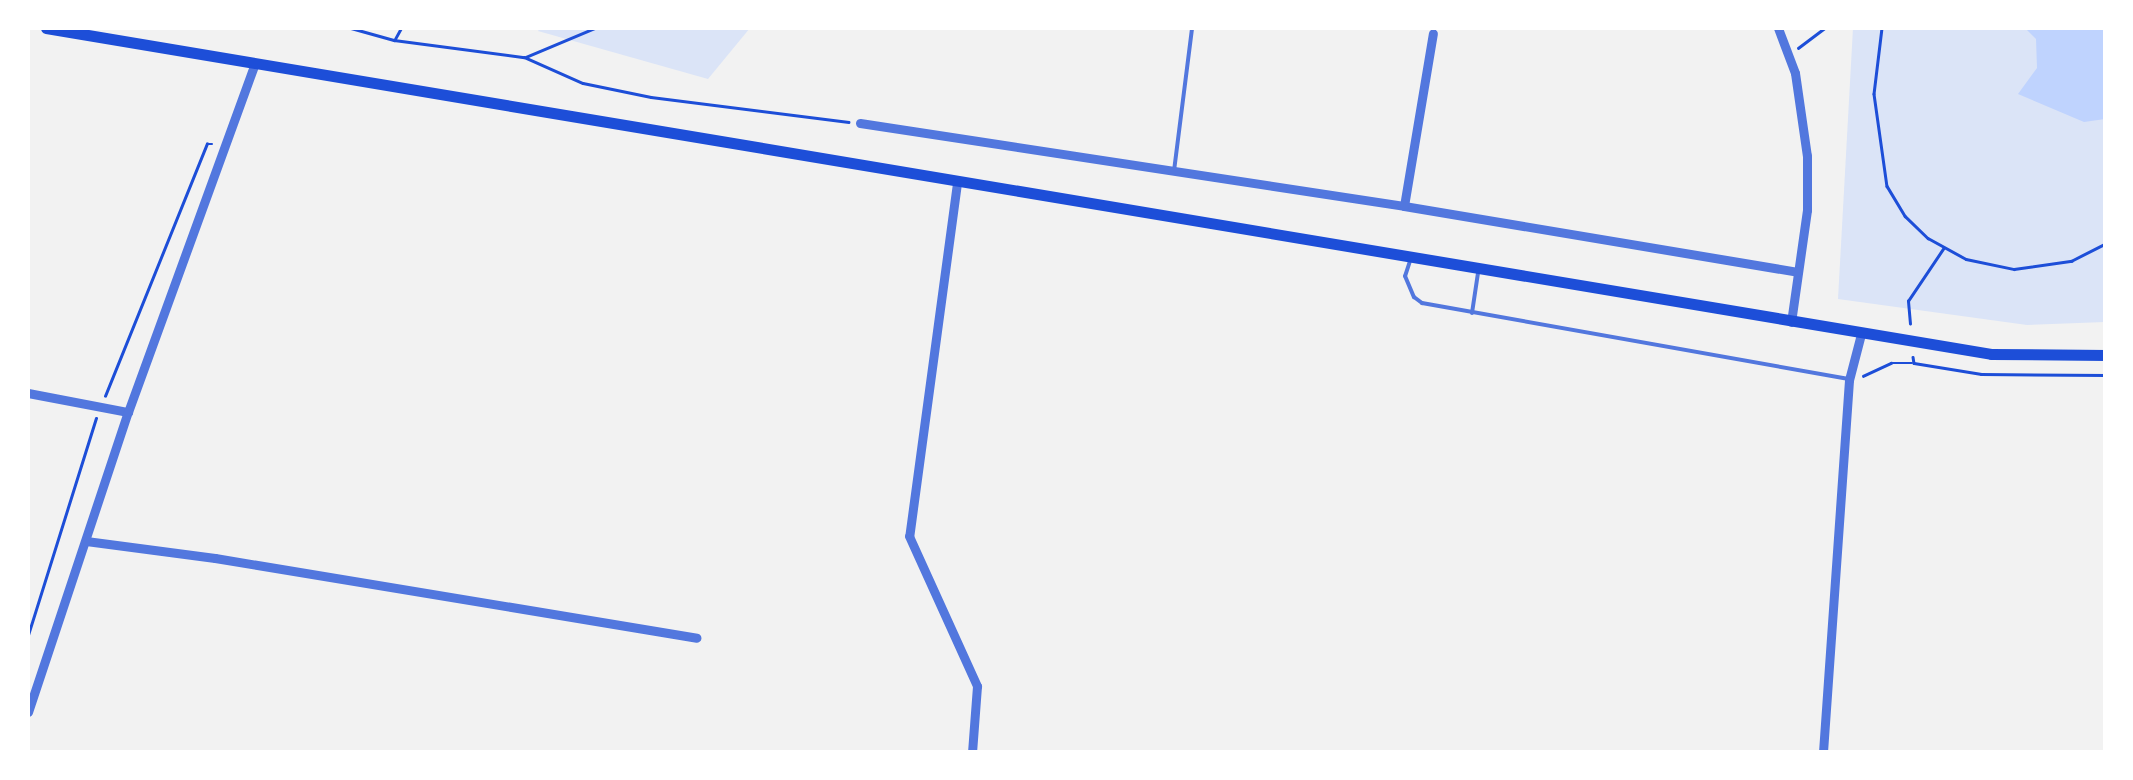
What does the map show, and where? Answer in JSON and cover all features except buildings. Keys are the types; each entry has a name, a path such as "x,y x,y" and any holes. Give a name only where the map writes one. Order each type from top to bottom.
{"main road":[{"path":"46,28 1861,334 1991,354 2106,355"}],"street":[{"path":"1778,28 1805,118 1807,156 1791,322"},
{"path":"1404,206 1433,33"},
{"path":"28,712 128,412 256,63"},
{"path":"860,123 1404,206 1798,272"},
{"path":"958,183 909,536 977,686 972,752"},
{"path":"1823,752 1849,380 1861,334"},
{"path":"28,393 128,412"},
{"path":"86,541 696,638"}],"lane":[{"path":"1174,171 1192,28"},
{"path":"1411,256 1405,276 1414,297 1472,314 1849,380"},
{"path":"1472,314 1479,268"}],"path":[{"path":"352,28 394,40 524,57 583,83 651,97 860,123"},
{"path":"394,40 401,28"},
{"path":"524,57 595,28"},
{"path":"1788,54 1825,28"},
{"path":"1882,28 1874,94 1887,186 1905,216 1966,260 2014,269 2071,261 2106,242"},
{"path":"28,635 100,407 208,144 226,145"},
{"path":"1914,363 1908,301 1944,247"},
{"path":"1849,380 1891,363 1981,374 2106,375"}],"shaded area":[{"path":"750,28 708,79 538,31"},
{"path":"1853,28 2105,28 2105,322 2027,325 1838,299"}],"water":[{"path":"2025,28 2105,28 2105,119 2084,122 2018,94 2037,68 2036,39"}]}
